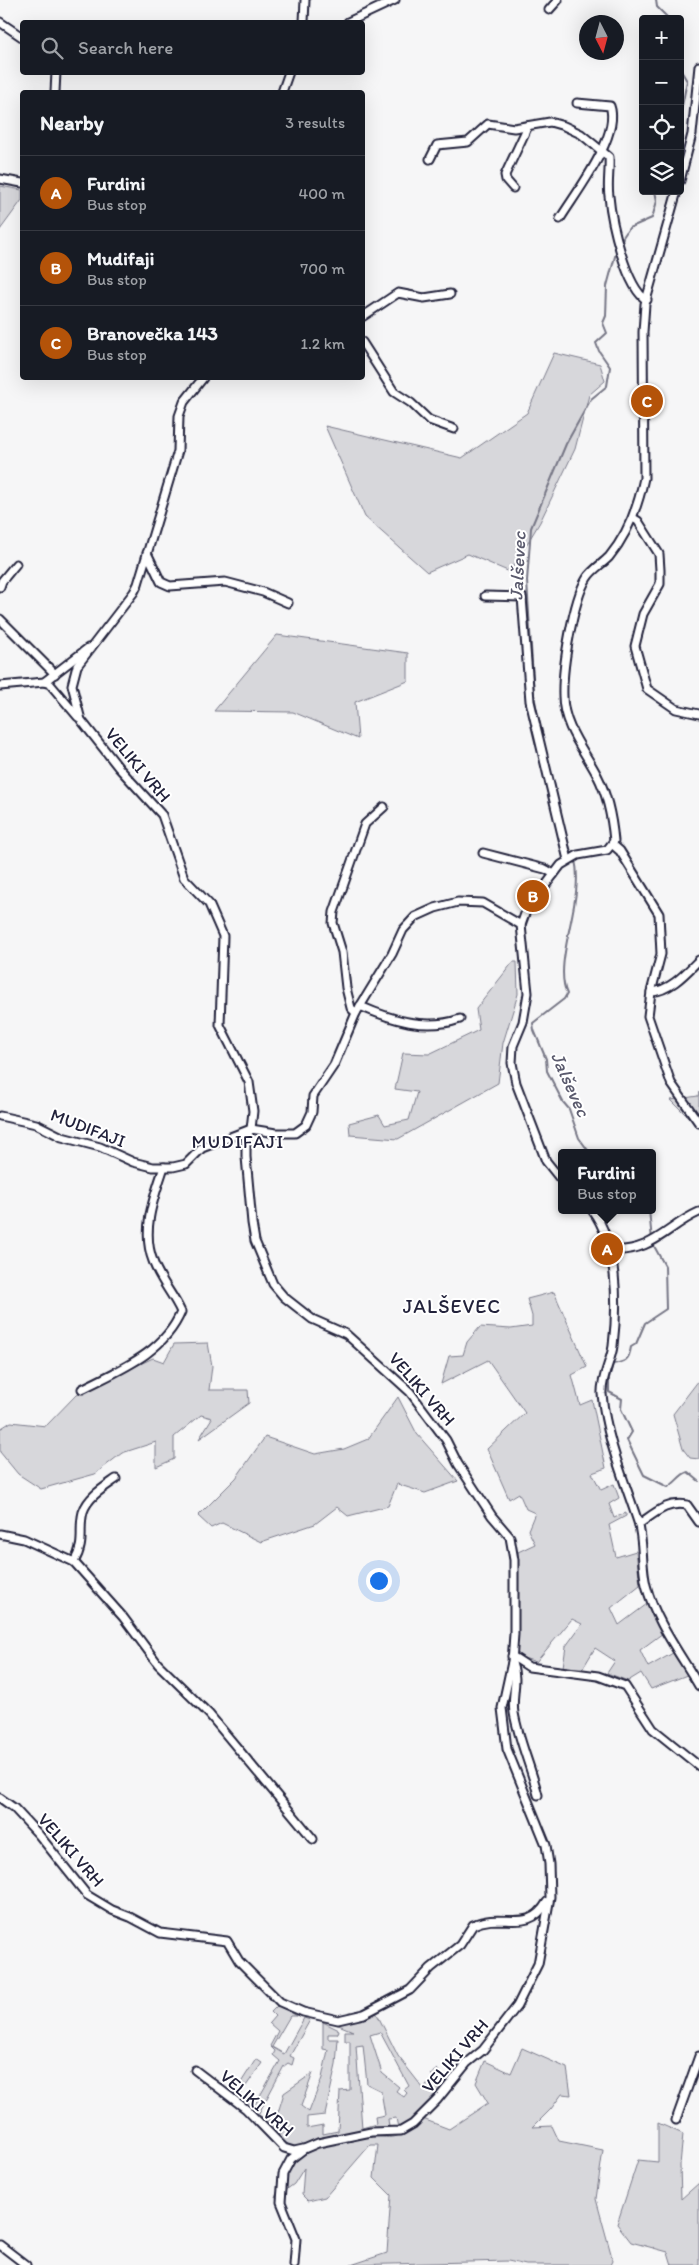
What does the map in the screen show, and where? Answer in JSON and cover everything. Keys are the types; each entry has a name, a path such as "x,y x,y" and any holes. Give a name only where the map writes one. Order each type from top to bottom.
{"street":[{"path":"304,20 305,0"},
{"path":"352,20 395,0"},
{"path":"549,10 558,0"},
{"path":"0,22 20,36"},
{"path":"684,165 692,134 699,66"},
{"path":"55,90 56,75"},
{"path":"283,90 288,75"},
{"path":"560,220 602,150 612,123 613,113 610,106 577,102"},
{"path":"430,159 437,145 468,142 488,124 514,128 550,122 582,134 609,157 608,195 615,236 636,291 647,300"},
{"path":"513,188 506,180 505,175 528,126"},
{"path":"0,179 20,183"},
{"path":"558,1176 546,1161 516,1083 512,1064 513,1046 523,1022 528,993 521,925 526,911 554,874 572,858 607,850 614,841 607,799 598,777 566,717 563,696 566,660 581,590 588,576 620,544 633,518 644,478 643,332 647,300 676,195"},
{"path":"365,315 398,293 424,298 450,294"},
{"path":"365,347 394,392 411,403 429,420 454,429"},
{"name":"VELIKI VRH","path":"81,720 73,693 73,677 77,666 134,592 178,451 180,416 184,402 201,380"},
{"path":"633,518 638,521 659,554 660,584 643,614 635,646 647,689 676,709 699,714"},
{"path":"147,552 161,582 170,586 225,582 263,592 288,603"},
{"path":"0,587 16,564"},
{"path":"484,596 522,597 530,701 572,858"},
{"path":"0,619 55,674"},
{"name":"VELIKI VRH","path":"96,642 44,682 54,688 119,768 162,816 184,878 209,904 224,936 220,1025 248,1082 252,1112 251,1129 246,1137 246,1157 252,1223 255,1241 273,1284 284,1297 312,1320 346,1334 410,1392 446,1440 458,1464 492,1516 510,1537 514,1560 512,1659 502,1708 504,1736 507,1749 546,1845 549,1864 550,1897 538,1964 517,2006 483,2050 467,2063 425,2113 406,2129 372,2132 332,2139 294,2151 284,2148 246,2109 195,2070"},
{"path":"0,686 44,682"},
{"path":"384,807 365,824 348,868 333,923 342,952 351,1008 418,1024 448,1024 460,1019"},
{"path":"612,845 620,851 659,914 661,954 651,992 648,1016 671,1083 699,1123"},
{"path":"483,854 545,869 554,874"},
{"path":"251,1129 276,1133 295,1132 306,1126 312,1112 313,1096 334,1065 358,1009 392,954 403,930 415,917 436,908 458,902 483,904 521,925"},
{"path":"651,992 661,992 699,960"},
{"name":"MUDIFAJI","path":"0,1116 36,1124 62,1137 100,1147 133,1162 153,1167 186,1164 202,1148 251,1129"},
{"path":"82,1389 141,1358 176,1324 181,1312 153,1261 148,1238 149,1215 164,1167"},
{"path":"611,1250 650,1243 665,1235 688,1217 699,1212"},
{"path":"595,1214 600,1221 611,1250 614,1297 613,1345 602,1393 617,1465 638,1524 646,1586 656,1611 699,1686"},
{"path":"74,1562 81,1550 83,1514 88,1503 99,1490 116,1479"},
{"path":"638,1524 669,1504 677,1503 687,1505 699,1522"},
{"path":"0,1534 24,1539 74,1562 123,1617 158,1664 210,1714 312,1838"},
{"path":"512,1659 529,1667 598,1676 625,1686 653,1729 699,1766"},
{"name":"VELIKI VRH","path":"512,1659 517,1677 513,1706 524,1754 538,1795"},
{"name":"VELIKI VRH","path":"0,1798 27,1822 87,1895 98,1903 160,1933 227,1941 239,1961 280,2002 303,2012 331,2019 357,2017 402,1995 410,1990 431,1968 456,1949 473,1925 499,1919 530,1920 540,1912 550,1897"},
{"path":"676,2120 699,2056"},
{"path":"294,2265 296,2239 282,2210 280,2192 285,2168 291,2159 304,2149"},
{"path":"0,2246 26,2265"}],"shaded area":[{"path":"0,186 20,190 20,203 0,230"},
{"path":"554,353 600,364 605,381 589,395 575,449 540,522 510,572 468,554 427,572 365,517 325,426 462,458 527,413"},
{"path":"277,635 408,653 408,681 355,702 358,739 293,712 214,711"},
{"path":"513,962 517,962 518,994 503,1043 498,1083 398,1139 350,1135 349,1123 379,1115 385,1125 409,1120 417,1092 395,1089 403,1053 429,1054 479,1030 476,1009"},
{"path":"699,1092 699,1128 671,1100 698,1096"},
{"path":"554,1292 587,1367 572,1375 580,1405 592,1400 606,1468 592,1473 601,1490 614,1484 619,1498 609,1504 614,1518 626,1513 626,1516 609,1525 616,1557 636,1551 640,1585 611,1608 619,1625 647,1604 663,1633 640,1650 648,1667 673,1653 687,1675 651,1689 641,1673 628,1681 607,1673 615,1661 595,1648 583,1668 563,1667 566,1646 582,1624 572,1619 536,1662 524,1658 516,1652 518,1552 535,1544 528,1530 535,1513 526,1509 519,1493 509,1499 487,1449 525,1413 488,1360 441,1384 449,1356 463,1355 467,1342 480,1327 511,1329 532,1326 532,1316 527,1299"},
{"path":"208,1343 212,1366 209,1390 248,1390 249,1403 199,1439 212,1418 201,1415 174,1437 174,1459 156,1467 156,1442 122,1453 95,1474 41,1489 18,1474 0,1452 0,1429 11,1422 46,1426 77,1394 153,1358 164,1362 174,1344"},
{"path":"699,1380 699,1459 690,1458 683,1449 673,1414"},
{"path":"398,1397 417,1434 458,1481 425,1493 397,1484 388,1506 348,1516 337,1507 315,1524 261,1542 222,1523 211,1528 198,1516 236,1478 265,1437 315,1454 344,1449 368,1439"},
{"path":"278,2005 297,2016 290,2016 272,2047 284,2054 304,2018 310,2020 290,2056 294,2058 292,2065 288,2063 284,2066 258,2115 271,2121 276,2119 284,2093 313,2073 301,2106 309,2112 322,2078 328,2050 323,2049 323,2022 339,2030 338,2034 328,2034 328,2039 338,2039 336,2065 325,2115 307,2117 307,2128 323,2125 323,2134 338,2131 340,2091 350,2090 350,2041 345,2041 345,2031 353,2031 324,2019 375,2010 398,2056 423,2088 435,2079 431,2074 437,2069 447,2082 406,2127 398,2128 396,2118 388,2119 389,2127 387,2128 323,2139 303,2147 290,2146 278,2135 283,2131 279,2126 272,2130 233,2095 256,2059 262,2063 239,2096 254,2106 280,2061 273,2055 275,2051 270,2046 278,2031 269,2023 275,2016 271,2012","holes":["380,2032 409,2086 404,2090 407,2093 404,2097 396,2091 399,2087 382,2073 370,2035","363,2045 367,2084 381,2091 385,2115 375,2117 376,2124 362,2128 356,2046"]},
{"path":"522,2048 567,2068 571,2095 562,2094 551,2109 533,2127 552,2126 559,2141 603,2150 596,2199 613,2261 611,2265 526,2265 508,2261 351,2265 387,2253 391,2195 374,2178 378,2145 370,2145 325,2197 308,2201 302,2195 304,2168 294,2184 275,2198 282,2181 291,2167 301,2157 325,2144 356,2138 394,2137 423,2119 449,2129 488,2103 476,2083 485,2061 511,2073"},
{"path":"658,2123 683,2134 680,2165 681,2199 699,2183 699,2265 672,2265 668,2252 631,2242 617,2224 638,2160 658,2162"}],"waterway":[{"name":"Jalševec","path":"656,0 657,7 665,15"},
{"name":"Jalševec","path":"684,76 687,81 684,96"},
{"name":"Jalševec","path":"621,246 623,237 629,228 652,218 657,201 656,195"},
{"name":"Jalševec","path":"542,738 534,695 527,581 531,528 566,444 591,399 607,386 610,367 596,343 607,333 603,323 606,316 607,286 617,249"},
{"name":"Jalševec","path":"567,840 571,851"},
{"name":"Jalševec","path":"575,860 577,876 576,893 563,965 563,981 567,994 564,999 533,1023 546,1059 547,1071 563,1102 569,1109 579,1138 587,1149"},
{"name":"Jalševec","path":"649,1214 652,1240"},
{"name":"Jalševec","path":"654,1246 665,1266 666,1309 645,1323 636,1344 631,1347 626,1360 613,1364 609,1378 609,1392 622,1399 621,1409 632,1432 627,1440 644,1475 668,1487 688,1472 699,1481"}],"place":[{"name":"Branovečka 143","path":"647,401"},
{"name":"Mudifaji","path":"533,896"},
{"name":"Furdini","path":"607,1249"}],"district":[{"name":"MUDIFAJI","path":"238,1141"},
{"name":"JALŠEVEC","path":"452,1306"}]}
